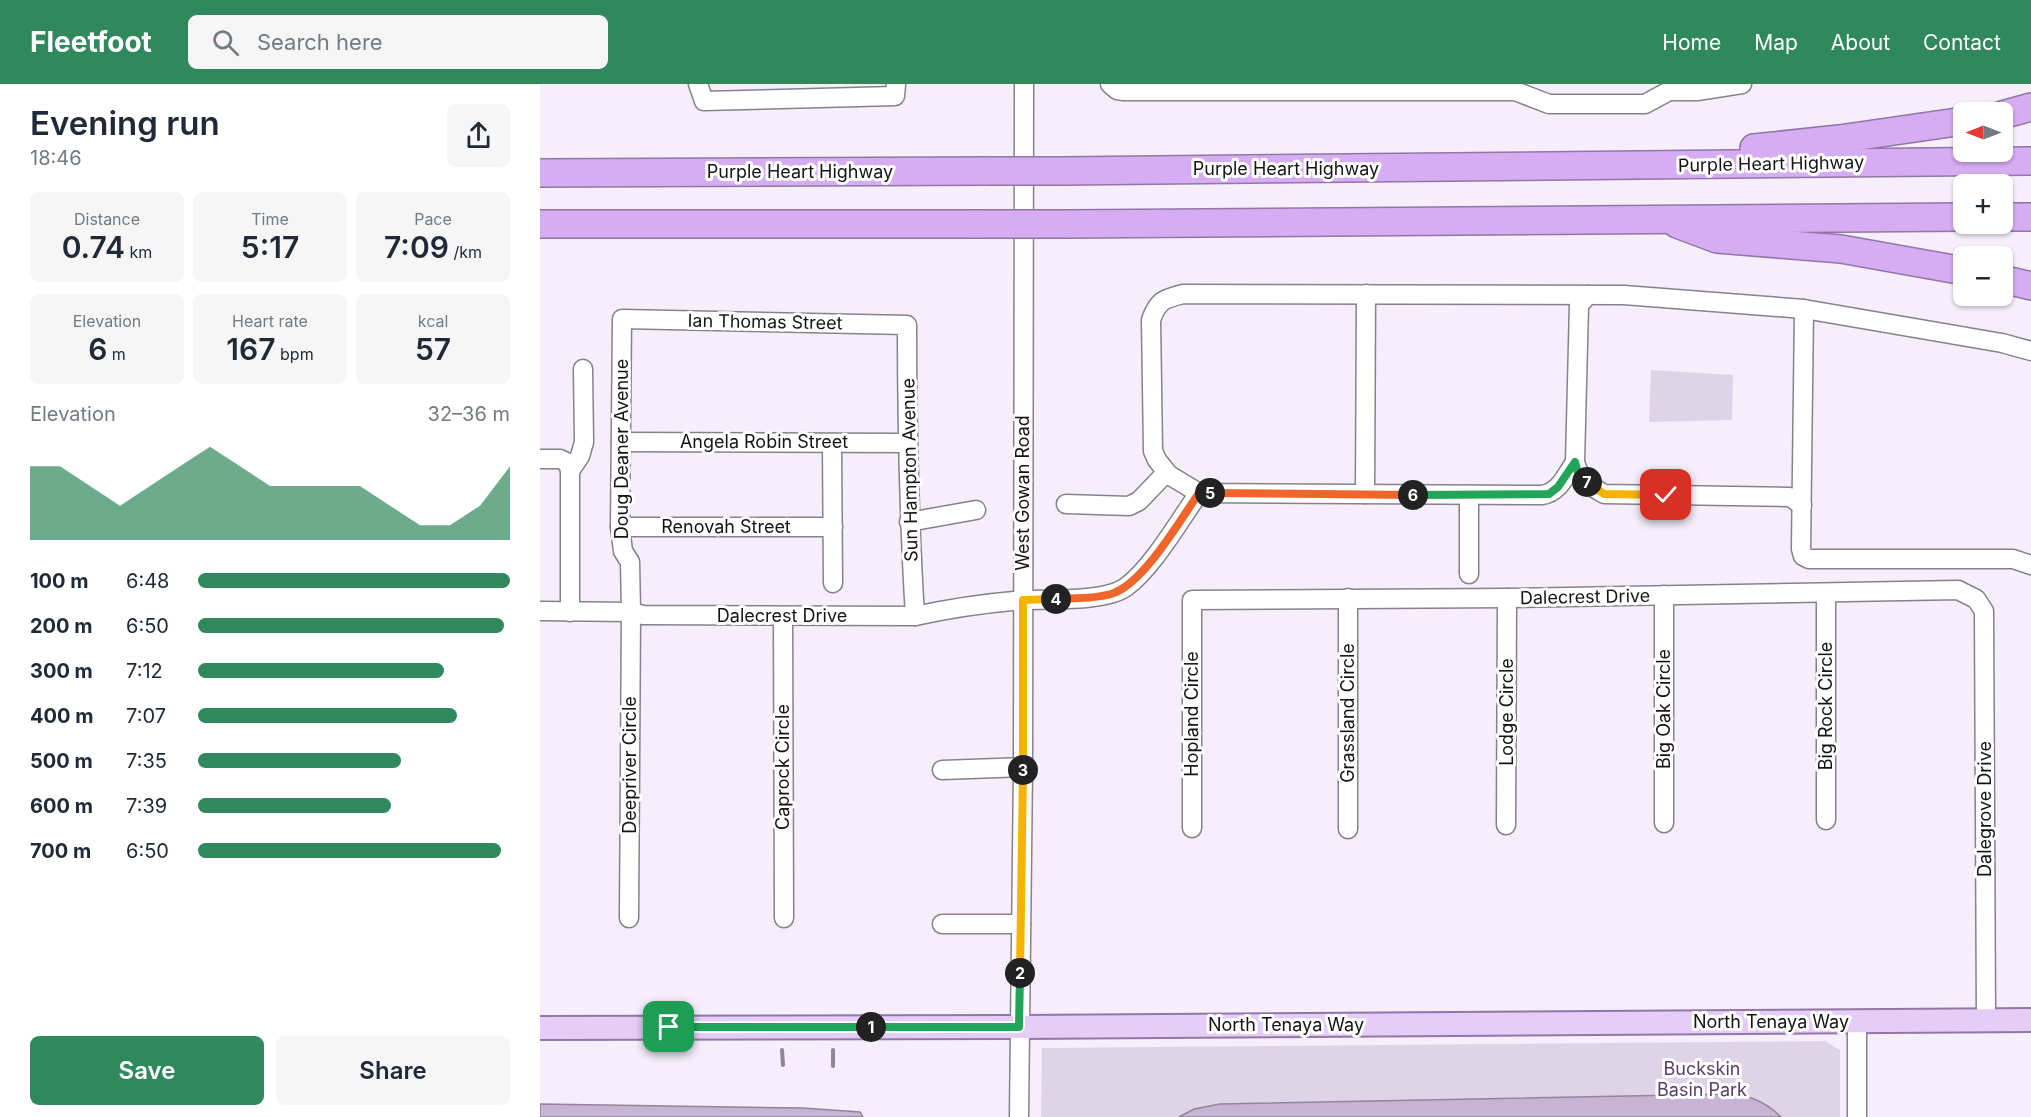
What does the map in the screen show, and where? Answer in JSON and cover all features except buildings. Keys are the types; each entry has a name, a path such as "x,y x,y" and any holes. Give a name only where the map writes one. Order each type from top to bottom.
{"highway":[{"path":"2013,112 2031,107"},
{"path":"1535,166 1828,141 1953,124"},
{"name":"Purple Heart Highway","path":"540,173 1063,171 2031,161"},
{"path":"540,224 1069,224 1953,217"},
{"path":"2013,217 2031,217"},
{"path":"1659,218 1717,239 1841,249 1953,269"},
{"path":"2013,282 2031,286"}],"main road":[{"name":"North Tenaya Way","path":"540,1028 2031,1020"}],"street":[{"name":"West Gowan Road","path":"1019,1117 1023,767 1024,84"},
{"path":"1110,84 1117,90 1124,91 1310,87 1515,91 1549,104 1645,104 1668,91 1697,91 1742,84"},
{"path":"701,92 896,90"},
{"path":"1575,462 1558,487 1549,494 1199,493 1169,475 1153,451 1151,320 1156,307 1164,299 1183,294 1624,295 1804,309 2002,343 2031,351"},
{"path":"1365,494 1366,294"},
{"path":"1588,295 1579,305 1575,462 1578,473 1604,494 1790,497 1802,505"},
{"path":"1804,309 1801,549 1803,556 1809,559 2013,559 2031,565"},
{"name":"Ian Thomas Street","path":"622,319 907,325"},
{"name":"Doug Deaner Avenue","path":"622,319 620,527 623,551 630,562 631,612"},
{"name":"Sun Hampton Avenue","path":"907,325 909,522 915,616"},
{"path":"570,471 580,456 584,442 583,369"},
{"name":"Angela Robin Street","path":"621,442 907,443"},
{"path":"832,443 833,583"},
{"path":"540,459 560,459 568,463 570,471 570,612"},
{"path":"1066,504 1129,506 1139,501 1163,476 1169,475"},
{"name":"Dalecrest Drive","path":"540,611 631,612 643,615 915,616 956,607 1112,594 1126,587 1150,563 1199,493"},
{"path":"1469,495 1469,574"},
{"path":"909,522 976,510"},
{"name":"Renovah Street","path":"620,527 832,527"},
{"name":"Dalecrest Drive","path":"1192,600 1507,598 1958,590 1976,600"},
{"name":"Big Rock Circle","path":"1826,593 1826,820"},
{"name":"Big Oak Circle","path":"1664,595 1664,823"},
{"name":"Grassland Circle","path":"1348,598 1348,829"},
{"name":"Lodge Circle","path":"1506,825 1507,598"},
{"name":"Hopland Circle","path":"1192,600 1192,828"},
{"name":"Dalegrove Drive","path":"1976,600 1984,611 1986,1020"},
{"name":"Deepriver Circle","path":"629,918 631,612"},
{"name":"Caprock Circle","path":"783,616 784,918"},
{"path":"942,770 1023,767"},
{"path":"942,924 1021,924"},
{"path":"1857,1021 1857,1117"}],"green space":[{"path":"1651,370 1733,375 1732,420 1649,422"},
{"name":"Buckskin Basin Park","path":"1825,1041 1840,1050 1840,1117 1041,1117 1042,1048"}],"shaded area":[{"path":"1730,1094 1758,1101 1781,1117 1179,1117 1194,1109 1220,1104"},
{"path":"540,1104 803,1108 860,1112 863,1117 540,1117"}],"waterway":[{"path":"782,1050 783,1065"},
{"path":"833,1050 833,1066"}],"route":[{"path":"669,1027 1019,1027 1023,600 1081,598 1112,594 1126,587 1150,563 1199,493 1542,495 1549,494 1558,487 1575,462 1578,473 1604,494 1666,495"}]}
